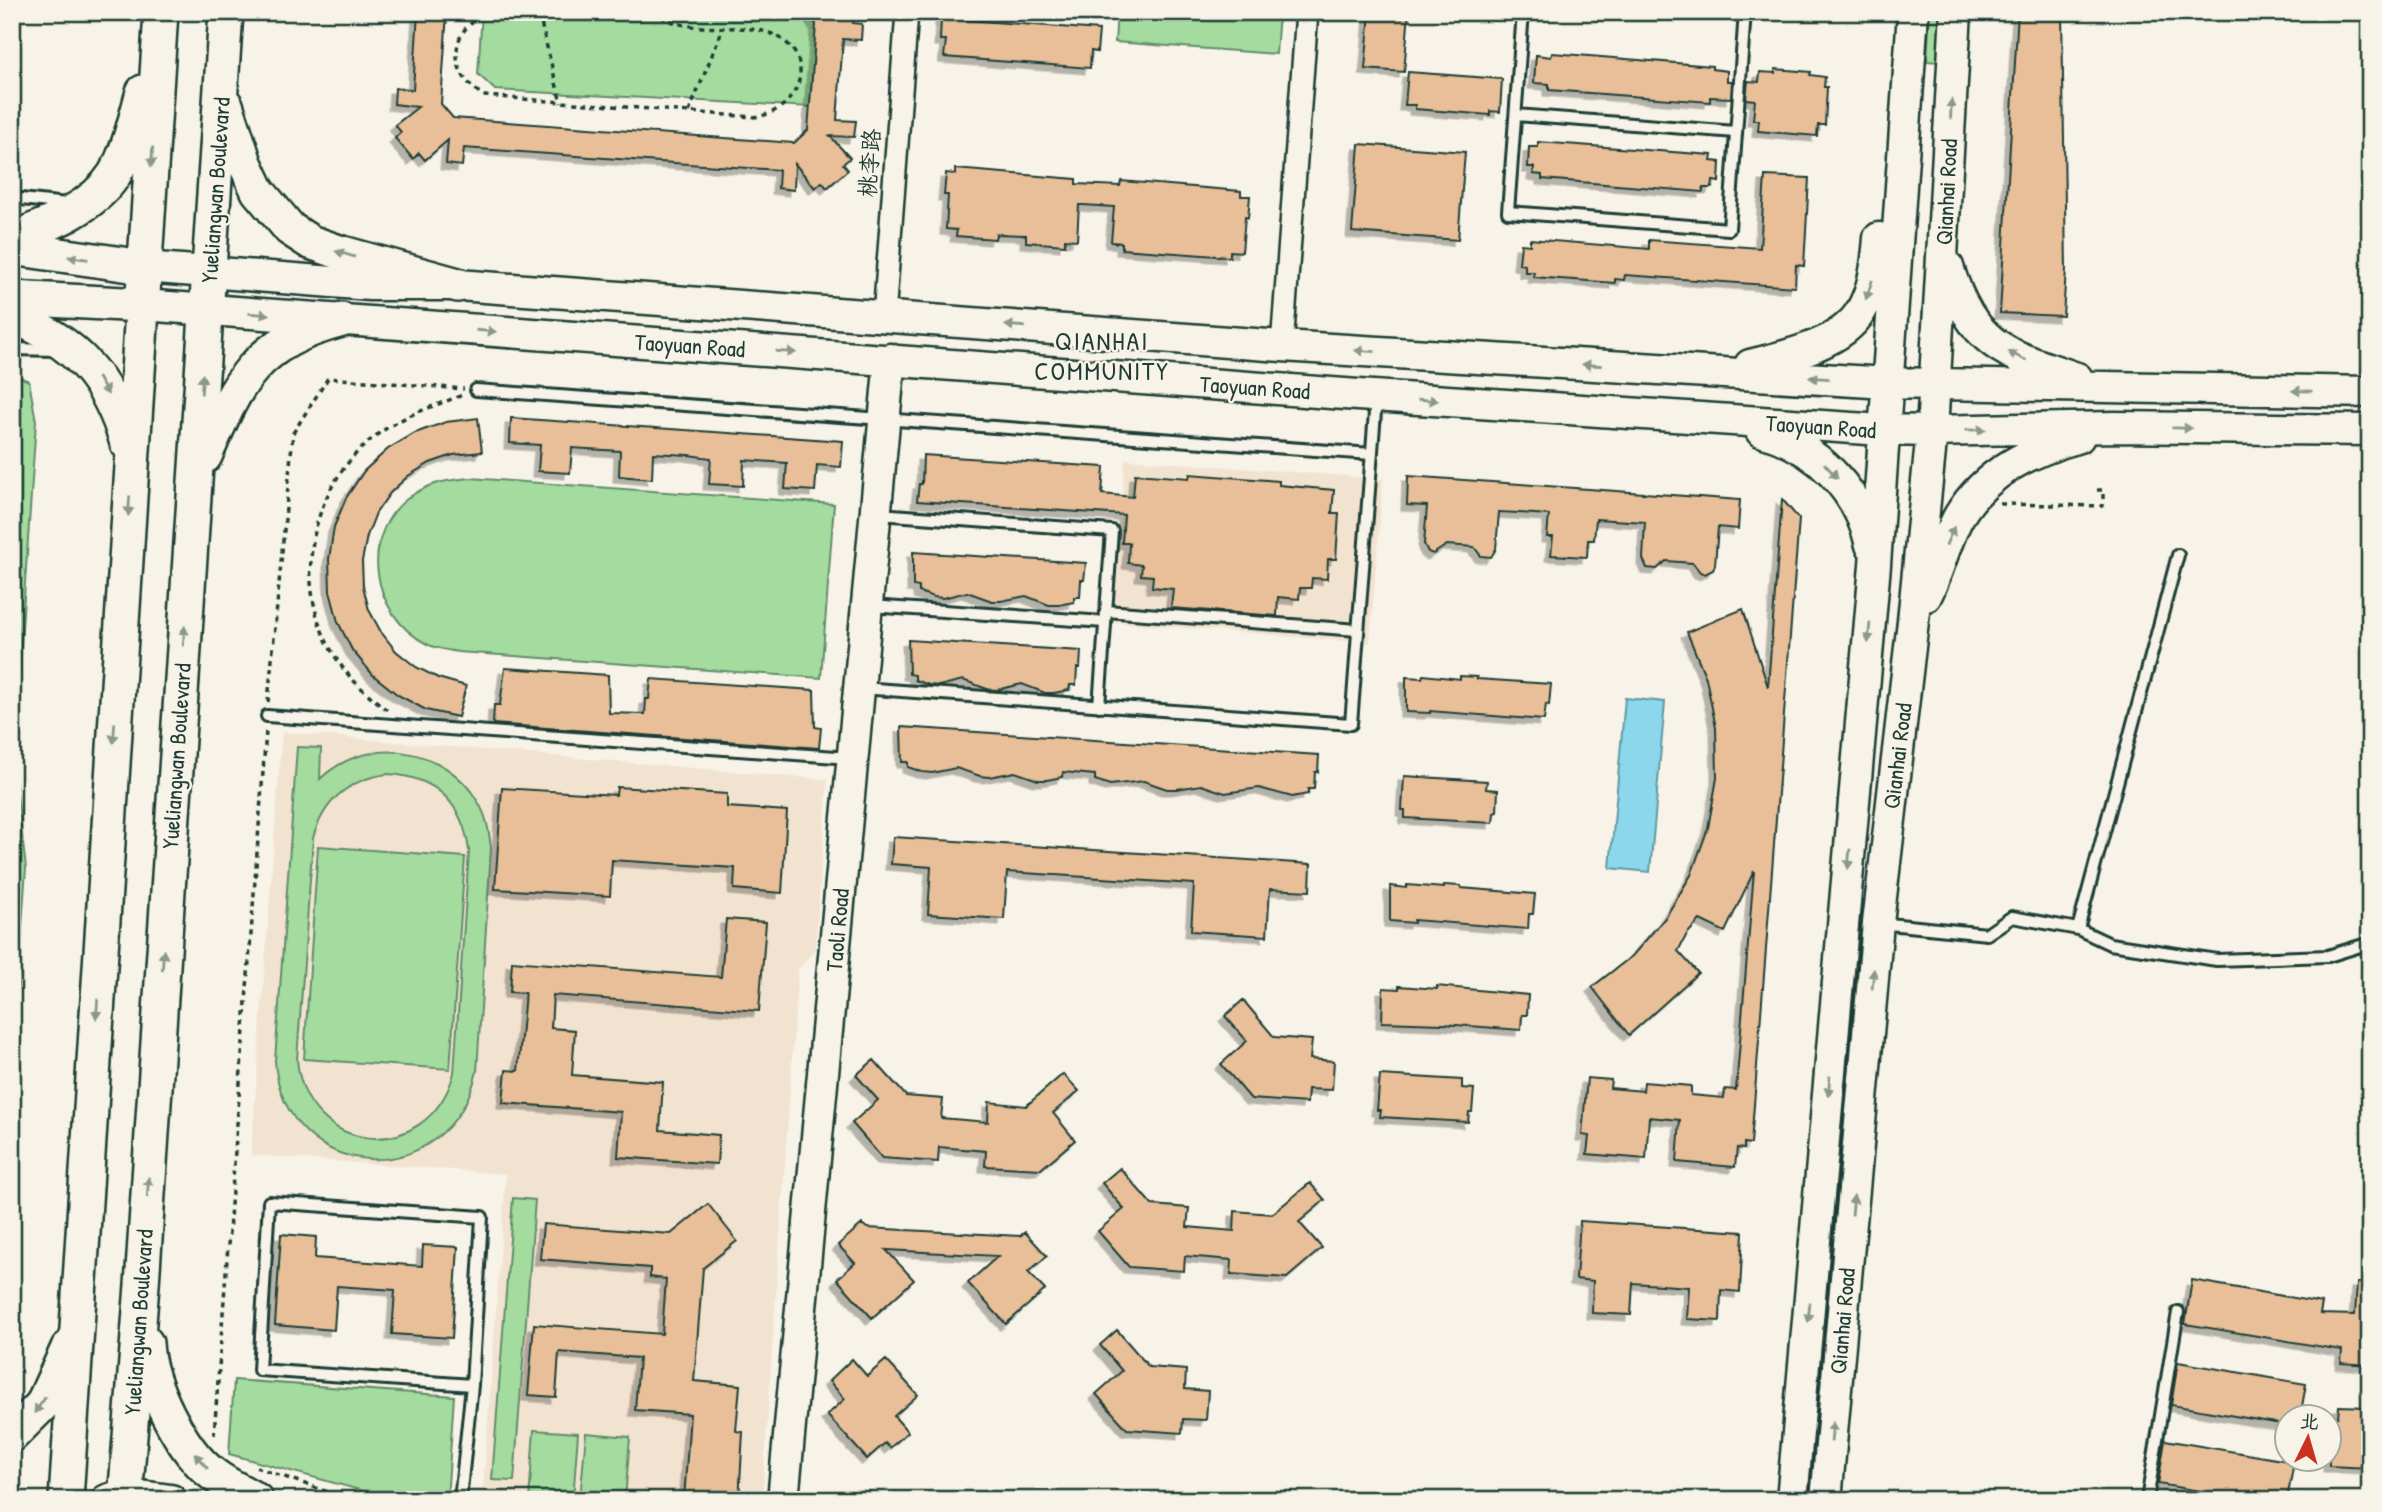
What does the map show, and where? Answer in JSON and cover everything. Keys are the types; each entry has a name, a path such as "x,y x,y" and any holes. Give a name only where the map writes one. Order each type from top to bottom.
{"main road":[{"name":"Yueliangwan Boulevard","path":"119,1498 142,1284 226,12"},
{"name":"Qianhai Road","path":"1792,1500 1875,565 1913,12"},
{"name":"Qianhai Road","path":"1826,1500 1878,923 1932,431 1956,12"},
{"path":"12,239 80,206 106,185 120,163 160,26"},
{"path":"65,1500 160,26"},
{"path":"221,89 245,163 258,191 290,229 310,242 339,252 458,285"},
{"path":"1702,371 1749,365 1788,356 1823,343 1860,314 1876,270 1883,206 1908,104"},
{"path":"12,248 145,267"},
{"path":"1942,250 1957,297 1967,316 1987,338 2010,354 2104,387"},
{"name":"Taoyuan Road","path":"145,267 370,285 458,285 1282,346 1887,383 2370,392"},
{"path":"12,298 142,305"},
{"name":"Taoyuan Road","path":"142,305 1376,396 1883,430 2113,427 2370,430"},
{"path":"12,316 37,326 71,350 94,371 122,425 131,459"},
{"path":"195,480 229,402 250,369 272,349 295,336 342,320"},
{"name":"Taoli Road","path":"783,1500 890,359"},
{"path":"1703,417 1785,438 1826,465 1844,486 1860,513 1869,536 1875,565"},
{"path":"1913,621 1960,515 1984,486 2006,467 2026,455 2113,427"},
{"path":"142,1284 146,1350 160,1398 183,1440 213,1474 256,1500"},
{"path":"12,1435 42,1405 61,1367 78,1322"},
{"path":"119,1498 171,1500"}],"street":[{"name":"桃李路","path":"884,317 907,12"},
{"path":"1282,346 1307,12"}],"lane":[{"path":"1524,12 1508,212 1729,229 1745,12"},
{"path":"1516,115 1736,132"},
{"path":"12,198 80,206"},
{"path":"12,349 71,350"},
{"path":"476,390 1372,454"},
{"path":"859,688 1351,724 1376,396"},
{"path":"876,514 1112,531 1099,706"},
{"path":"2078,929 2178,555"},
{"path":"867,606 1358,630"},
{"path":"267,716 853,758"},
{"path":"1878,923 1987,934 2012,917 2078,929 2110,944 2217,960 2328,956 2370,943"},
{"path":"460,1500 472,1385 482,1217 269,1202 259,1370 472,1385"},
{"path":"2147,1500 2178,1312"}],"path":[{"path":"603,12 589,17 503,12 481,17 464,31 456,52 461,74 467,83 485,96 765,116 785,106 797,88 800,77 795,55 780,38 760,31 673,23 655,12"},
{"path":"539,15 561,103"},
{"path":"689,112 723,28"},
{"path":"213,1438 267,716 293,433 328,378 476,390"},
{"path":"388,711 360,688 337,660 321,628 312,593 310,557 316,522 330,489 350,460 377,435 408,416 476,390"},
{"path":"1996,504 2103,506 2103,490 2094,490"},
{"path":"250,1465 351,1500"}],"shaded area":[{"path":"1125,459 1383,479 1370,643 1112,622"},
{"path":"282,732 828,780 815,949 798,970 762,1500 482,1500 506,1174 251,1155"}],"green space":[{"path":"482,12 828,12 812,107 495,90 478,74"},
{"path":"1117,12 1279,12 1276,54 1115,42"},
{"path":"1930,12 1941,12 1938,62 1927,61"},
{"path":"12,374 29,381 36,421 13,760 26,868 12,1071"},
{"path":"470,478 834,504 821,678 458,652 427,644 408,631 393,613 383,593 378,572 378,550 384,529 396,510 414,494 434,484"},
{"path":"297,747 321,748 320,779 339,765 360,756 382,752 405,753 426,758 446,768 464,783 481,807 491,848 477,1071 460,1112 434,1139 403,1155 368,1159 335,1151 306,1132 285,1102 275,1061","holes":["388,774 405,776 433,787 453,806 461,819 469,851 454,1073 440,1103 420,1124 395,1135 369,1138 343,1131 321,1115 305,1091 297,1059 313,838 331,802 350,786"]},
{"path":"318,846 465,857 450,1069 304,1059"},
{"path":"513,1198 535,1200 514,1481 492,1480"},
{"path":"234,1380 454,1396 447,1500 396,1500 229,1454"},
{"path":"534,1430 578,1433 573,1500 529,1500"},
{"path":"586,1433 630,1437 625,1500 580,1500"}],"water":[{"path":"1625,698 1665,702 1650,872 1610,868"}],"building":[{"path":"418,12 447,12 441,104 453,118 794,143 808,130 816,24 806,12 853,12 853,23 862,24 861,40 843,39 837,120 856,121 854,137 830,136 850,158 843,164 848,170 827,188 822,182 815,188 795,164 794,190 778,188 779,170 464,148 462,166 446,164 448,140 425,160 419,153 413,159 395,138 401,132 395,125 418,107 394,104 395,88 413,90"},
{"path":"1370,12 1409,12 1404,72 1365,69"},
{"path":"2018,12 2062,12 2066,269 2063,316 2000,313"},
{"path":"941,18 1099,30 1097,52 1091,51 1090,68 944,57 946,40 940,40"},
{"path":"1552,53 1712,66 1712,69 1727,71 1727,81 1732,81 1731,98 1710,97 1710,102 1549,90 1549,84 1534,83 1536,55 1551,57"},
{"path":"1775,69 1811,72 1810,75 1825,77 1825,125 1818,125 1817,136 1758,131 1759,120 1753,120 1755,100 1746,99 1748,81 1759,82 1760,72 1775,73"},
{"path":"1408,72 1502,79 1500,112 1490,111 1490,115 1415,109 1415,105 1405,105"},
{"path":"1538,142 1712,155 1711,161 1720,162 1719,182 1713,181 1712,188 1703,188 1703,192 1542,179 1542,175 1533,174 1534,167 1528,167 1529,147 1538,147"},
{"path":"1359,144 1465,152 1458,240 1352,232"},
{"path":"955,169 1076,179 1076,184 1120,186 1121,181 1241,191 1241,196 1250,196 1242,252 1230,251 1230,257 1122,249 1122,243 1111,242 1114,207 1083,205 1079,205 1077,240 1065,239 1065,245 1026,242 1026,235 996,234 995,239 956,236 957,230 946,229 948,195 944,195 946,173 955,174"},
{"path":"1765,176 1809,178 1804,266 1796,265 1795,287 1625,275 1624,280 1615,279 1615,283 1533,277 1534,272 1525,272 1525,265 1519,264 1521,244 1530,245 1530,239 1649,249 1649,240 1760,248"},
{"path":"478,418 482,452 453,455 430,463 408,476 390,493 376,513 367,536 362,561 363,586 369,610 396,651 416,667 438,678 466,686 458,717 426,710 398,695 373,675 352,650 338,622 330,591 329,559 334,527 346,498 364,471 388,449 415,433 446,422"},
{"path":"511,418 843,441 841,467 817,465 815,491 785,489 787,463 744,460 743,486 709,484 711,458 688,455 653,453 652,479 619,476 620,451 572,448 570,473 538,471 540,445 510,443"},
{"path":"923,455 1104,467 1102,494 1133,497 1135,474 1189,478 1190,474 1279,481 1279,485 1334,490 1332,513 1339,513 1336,559 1328,559 1327,579 1312,578 1311,588 1300,588 1299,599 1278,597 1277,616 1171,608 1173,589 1152,587 1153,576 1141,575 1142,565 1128,563 1129,543 1122,543 1124,515 917,501 919,484 922,484"},
{"path":"1408,476 1740,500 1738,529 1718,527 1715,565 1713,570 1705,574 1693,563 1666,561 1657,569 1647,568 1643,559 1645,522 1596,519 1594,540 1588,540 1587,557 1551,555 1553,537 1547,537 1549,515 1499,512 1496,549 1491,557 1481,556 1474,547 1447,545 1433,554 1428,552 1424,544 1427,506 1407,505"},
{"path":"1782,499 1799,519 1751,1144 1744,1143 1744,1149 1737,1148 1735,1167 1677,1162 1680,1120 1649,1117 1646,1159 1587,1154 1589,1136 1582,1135 1587,1078 1611,1080 1610,1088 1643,1091 1644,1082 1691,1086 1691,1095 1724,1098 1725,1089 1736,1090 1754,871 1725,932 1700,920 1687,934 1678,951 1698,973 1629,1035 1592,987 1632,956 1665,918 1691,875 1708,828 1717,778 1716,728 1706,678 1687,632 1743,609 1768,687"},
{"path":"913,552 1086,563 1080,597 1074,597 1074,602 1049,605 1026,596 992,601 967,592 943,598 919,592 919,587 913,586"},
{"path":"908,640 1081,651 1080,668 1077,668 1076,685 1070,685 1069,690 1054,693 1045,693 1022,684 996,690 987,689 963,680 939,686 929,685 915,680 915,675 909,674"},
{"path":"505,668 608,675 609,713 645,714 651,679 814,690 815,727 821,728 819,748 493,724 494,705 500,705"},
{"path":"1423,675 1551,684 1549,705 1546,704 1544,720 1430,711 1406,712 1406,677 1422,678"},
{"path":"901,727 1319,755 1318,772 1315,772 1314,789 1308,789 1308,794 1292,797 1259,788 1225,793 1201,785 1167,789 1144,781 1110,785 1095,780 1095,775 1063,772 1062,777 1038,780 1015,772 989,777 956,768 932,773 922,772 908,767 908,762 902,762"},
{"path":"1404,776 1487,781 1486,789 1498,790 1497,812 1494,813 1493,823 1405,818 1405,810 1402,810"},
{"path":"617,787 727,794 727,807 787,811 782,893 734,889 735,868 612,860 610,896 495,889 502,788 616,795"},
{"path":"893,837 1311,864 1310,891 1270,889 1267,936 1191,931 1194,884 1007,872 1004,919 928,914 931,867 891,864"},
{"path":"1407,885 1444,888 1444,885 1461,886 1535,894 1533,914 1529,914 1528,929 1414,920 1414,923 1390,921 1390,886 1406,888"},
{"path":"726,919 766,922 759,1011 553,995 551,1028 575,1030 572,1075 663,1082 660,1130 719,1135 717,1164 618,1157 621,1112 503,1103 506,1070 518,1071 525,993 510,992 512,961 721,977"},
{"path":"1399,986 1437,989 1437,986 1528,995 1527,1015 1522,1015 1521,1030 1382,1022 1383,988 1399,989"},
{"path":"1243,1000 1274,1037 1312,1040 1310,1059 1334,1061 1332,1090 1308,1089 1307,1103 1251,1099 1221,1064 1247,1041 1225,1016"},
{"path":"874,1060 906,1096 943,1099 941,1118 988,1122 989,1102 1026,1106 1063,1074 1079,1091 1053,1113 1075,1140 1041,1169 985,1166 986,1151 939,1147 938,1162 882,1158 852,1123 878,1100 856,1075"},
{"path":"1380,1075 1462,1080 1462,1088 1474,1089 1472,1112 1469,1112 1468,1122 1380,1117 1381,1110 1377,1110"},
{"path":"1120,1168 1152,1205 1189,1208 1187,1227 1234,1231 1235,1211 1272,1214 1310,1183 1325,1200 1299,1222 1322,1248 1287,1278 1231,1274 1232,1260 1185,1256 1184,1271 1129,1267 1098,1231 1124,1209 1102,1183"},
{"path":"708,1204 737,1241 703,1268 694,1381 740,1385 736,1431 743,1432 739,1500 684,1500 690,1414 635,1410 639,1358 559,1352 556,1397 528,1395 534,1324 662,1334 666,1279 650,1277 650,1268 540,1259 543,1224 671,1234"},
{"path":"1580,1221 1743,1232 1740,1292 1721,1290 1720,1321 1687,1319 1689,1287 1633,1283 1631,1315 1592,1313 1593,1281 1576,1279"},
{"path":"862,1224 867,1228 1020,1236 1025,1232 1047,1256 1028,1272 1045,1290 1006,1324 968,1283 998,1256 886,1250 914,1280 872,1318 837,1279 855,1263 838,1245"},
{"path":"281,1234 316,1237 315,1258 422,1266 423,1245 458,1247 452,1338 392,1334 395,1290 337,1286 334,1330 275,1325"},
{"path":"2192,1280 2322,1303 2320,1314 2355,1315 2357,1283 2370,1283 2370,1365 2341,1363 2342,1350 2185,1324"},
{"path":"1117,1330 1149,1367 1186,1370 1185,1389 1208,1391 1206,1420 1183,1419 1182,1433 1127,1429 1096,1394 1122,1371 1100,1345"},
{"path":"852,1359 867,1376 886,1360 918,1395 894,1416 908,1432 890,1448 885,1443 867,1459 827,1415 845,1399 829,1381"},
{"path":"2178,1362 2306,1384 2302,1404 2274,1404 2274,1423 2171,1405"},
{"path":"2344,1406 2368,1407 2370,1468 2344,1467"},
{"path":"2165,1440 2274,1459 2274,1474 2292,1474 2287,1500 2252,1500 2158,1484"}],"district":[{"name":"QIANHAI COMMUNITY","path":"1102,355"}]}
